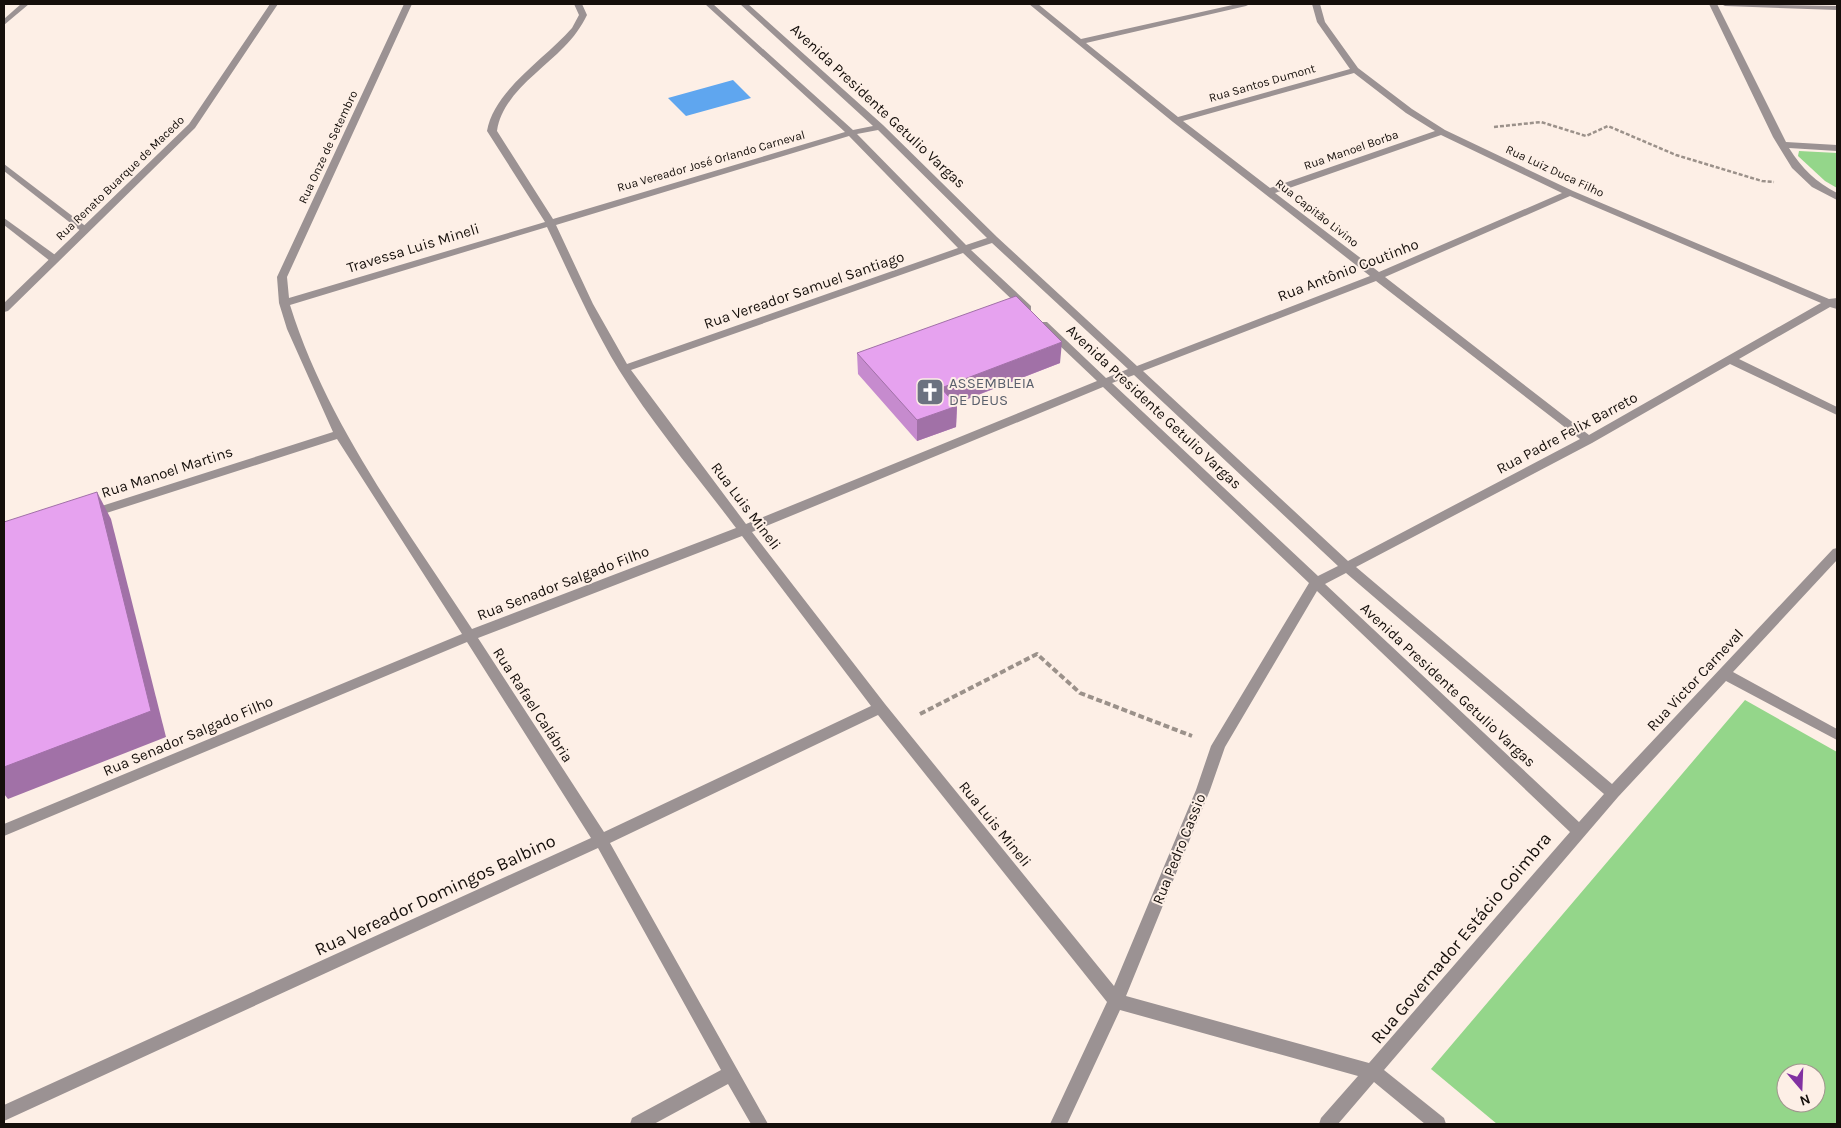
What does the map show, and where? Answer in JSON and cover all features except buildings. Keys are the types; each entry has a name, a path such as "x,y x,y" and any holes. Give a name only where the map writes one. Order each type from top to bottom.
{"street":[{"path":"4,23 25,4"},
{"name":"Rua Renato Buarque de Macedo","path":"4,309 192,126 274,4"},
{"name":"Rua Onze de Setembro","path":"284,303 282,277 408,4"},
{"name":"Rua Luis Mineli","path":"578,4 582,15 573,33 499,108 491,124 494,136 550,222 588,304 624,369 880,708 1116,1001"},
{"name":"Avenida Presidente Getulio Vargas","path":"709,4 851,133 966,250 1579,831"},
{"name":"Avenida Presidente Getulio Vargas","path":"744,4 880,126 994,239 1346,566 1613,793"},
{"name":"Rua Capitão Livino","path":"1032,4 1376,277 1588,440"},
{"path":"1078,42 1246,4"},
{"name":"Rua Luiz Duca Filho","path":"1316,4 1321,22 1355,70 1409,111 1442,132 1570,194 1834,302"},
{"path":"1713,4 1783,145 1797,168 1814,185 1837,197"},
{"path":"1725,4 1837,8"},
{"name":"Rua Santos Dumont","path":"1176,120 1355,70"},
{"name":"Rua Vereador José Orlando Carneval","path":"550,222 880,126"},
{"name":"Rua Manoel Borba","path":"1268,192 1442,132"},
{"path":"1783,145 1837,148"},
{"path":"4,166 85,230"},
{"name":"Rua Antônio Coutinho","path":"1136,371 1260,320 1376,277 1570,194"},
{"path":"4,221 54,259"},
{"name":"Travessa Luis Mineli","path":"284,303 550,222"},
{"name":"Rua Vereador Samuel Santiago","path":"624,369 994,239"},
{"name":"Rua Padre Felix Barreto","path":"1316,582 1588,440 1834,302"},
{"name":"Rua Rafael Calábria","path":"284,303 292,329 340,434 601,840 730,1074 760,1124"},
{"path":"1732,360 1837,411"},
{"name":"Rua Senador Salgado Filho","path":"4,830 470,636 744,530 1136,371"},
{"name":"Rua Manoel Martins","path":"78,517 340,434"},
{"name":"Rua Victor Carneval","path":"1579,831 1723,673 1836,555"},
{"name":"Rua Pedro Cassio","path":"1058,1124 1116,1001 1203,790 1218,746 1316,582"},
{"path":"1723,673 1837,735"},
{"name":"Rua Vereador Domingos Balbino","path":"4,1113 601,840 880,708"},
{"name":"Rua Governador Estácio Coimbra","path":"1327,1124 1374,1072 1579,831"},
{"path":"1116,1001 1374,1072 1438,1124"},
{"path":"638,1124 730,1074"}],"path":[{"path":"1492,127 1541,122 1586,136 1608,126 1676,155 1762,181 1814,185"},
{"path":"896,726 1037,654 1080,693 1218,746"}],"green space":[{"path":"1799,151 1837,153 1837,188 1825,181 1798,156"},
{"path":"1745,700 1837,752 1837,1124 1497,1124 1431,1069"}],"water":[{"path":"733,80 751,98 686,116 668,98"}],"place":[{"name":"ASSEMBLEIA DE DEUS","path":"930,392"}]}
